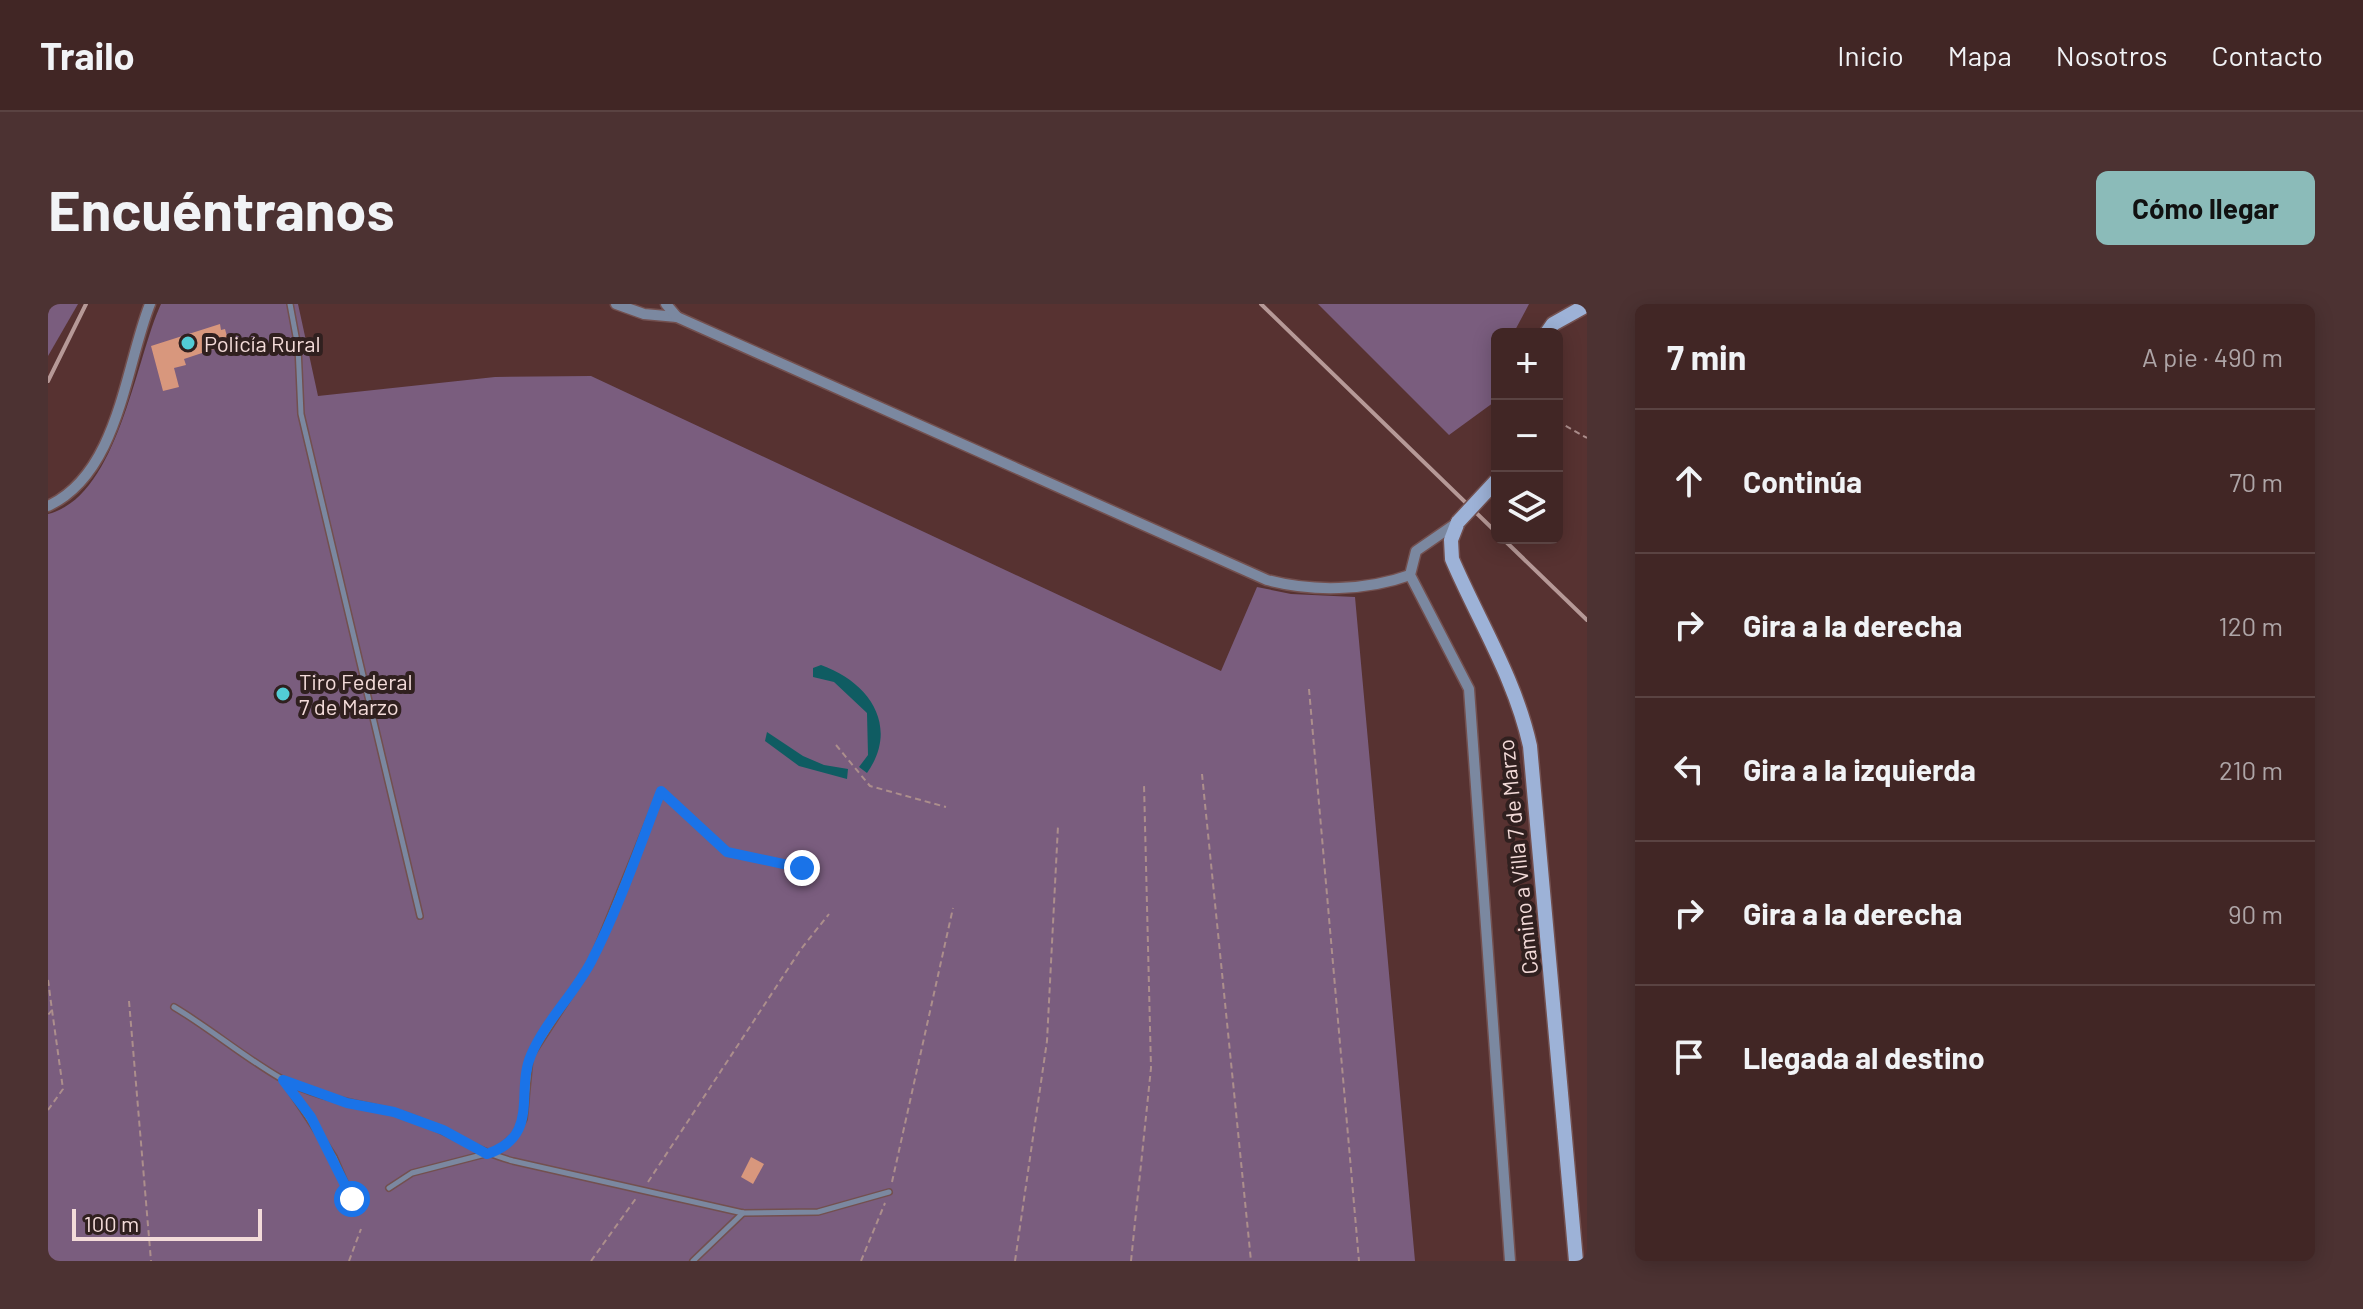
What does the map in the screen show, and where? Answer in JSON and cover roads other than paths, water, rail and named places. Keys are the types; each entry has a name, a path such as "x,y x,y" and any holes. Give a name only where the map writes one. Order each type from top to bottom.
{"street":[{"path":"48,506 63,499 89,468 114,428 150,304"},
{"path":"616,304 644,314 677,317 1255,576 1287,585 1377,587 1410,575"},
{"path":"666,304 677,317"},
{"path":"1550,328 1587,305"},
{"path":"1491,487 1458,522 1416,551 1410,575 1469,689 1510,1261"},
{"name":"Camino a Villa 7 de Marzo","path":"1458,522 1451,540 1452,559 1508,672 1521,704 1530,746 1576,1261"}],"lane":[{"path":"290,304 298,347 301,414 420,916"},
{"path":"389,1188 412,1173 497,1151 514,1136 524,1119 530,1057 591,963 661,791 727,852 802,868"},
{"path":"174,1007 283,1080 347,1103 394,1112 443,1130 487,1154 641,1192 743,1213 818,1212 889,1192"},
{"path":"283,1080 326,1143 352,1199"},
{"path":"693,1261 743,1213"}],"water":[{"path":"821,665 853,682 874,708 880,723 880,739 867,773 859,767 868,755 867,713 834,682 813,677 813,668"},
{"path":"767,732 803,756 824,765 848,769 847,779 799,766 765,741"}],"railway":[{"path":"48,381 86,304"},
{"path":"1261,304 1491,527"},
{"path":"1508,544 1587,620"}],"place":[{"name":"Policía Rural","path":"188,343"},
{"name":"Tiro Federal 7 de Marzo","path":"283,694"}]}
